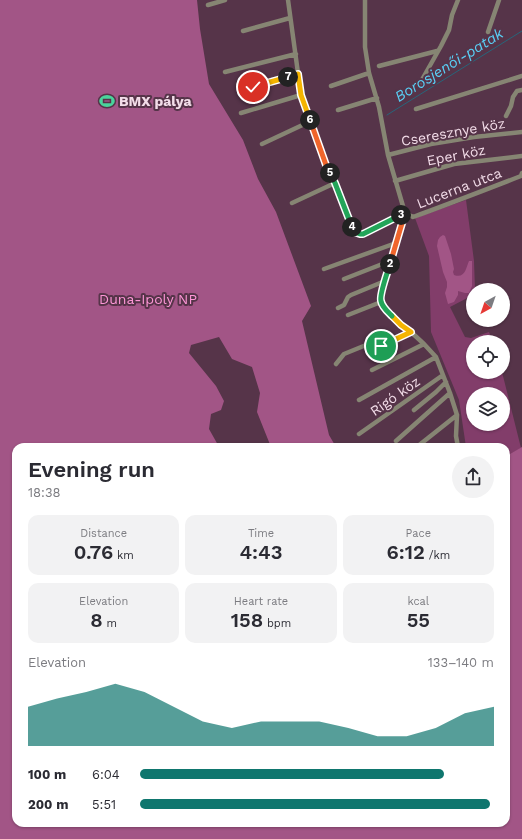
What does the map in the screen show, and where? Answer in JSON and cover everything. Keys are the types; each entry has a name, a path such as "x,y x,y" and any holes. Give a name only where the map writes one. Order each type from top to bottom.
{"street":[{"path":"208,5 225,0"},
{"path":"288,0 301,95 326,165 335,183 353,229 356,234 363,234 405,213"},
{"path":"365,0 365,47 369,73 377,98 388,155 405,213 390,261 381,296 381,302 386,310 424,344 436,357 457,415 456,436 457,443"},
{"path":"419,85 441,46 458,0"},
{"path":"488,32 499,0"},
{"path":"243,31 290,18"},
{"path":"379,66 437,51"},
{"path":"226,72 296,54"},
{"path":"331,86 369,73"},
{"path":"253,87 298,74"},
{"path":"416,109 522,76"},
{"path":"506,116 511,106 513,96 517,91 522,90"},
{"path":"241,113 301,95"},
{"path":"338,110 377,98"},
{"path":"262,144 311,121"},
{"name":"Cseresznye köz","path":"388,155 431,144 474,137 522,132"},
{"name":"Eper köz","path":"395,181 454,164 522,156"},
{"name":"Lucerna utca","path":"405,213 413,217 440,208 521,175"},
{"path":"292,202 335,183"},
{"path":"324,269 396,244"},
{"path":"344,279 390,261"},
{"path":"338,308 344,305 348,297 351,295 385,281"},
{"path":"348,315 381,302"},
{"path":"336,364 344,354 371,343 381,346 411,332"},
{"path":"372,370 424,344"},
{"path":"358,400 436,357"},
{"name":"Rigó köz","path":"359,434 443,375"},
{"path":"414,410 446,382"},
{"path":"396,441 450,393"},
{"path":"422,443 457,415"}],"shaded area":[{"path":"466,200 474,261 475,283 466,283 466,299 450,307 466,337 466,379 504,379 506,387 466,387 466,431 510,431 510,404 521,448 510,454 510,443 465,443 459,400 431,332 429,256 415,218"},
{"path":"489,332 490,335 480,335"}],"green space":[{"name":"Duna-Ipoly NP","path":"0,0 197,0 209,84 243,140 258,179 276,212 311,306 302,321 329,435 334,443 269,443 257,412 260,393 252,367 232,359 219,337 191,345 189,353 216,386 224,401 221,410 211,414 209,429 217,443 12,443 12,827 510,827 510,454 522,447 522,839 0,839"},
{"path":"443,235 445,236 451,254 454,275 458,276 463,274 469,261 472,261 472,283 466,283 466,293 458,291 458,295 454,302 448,304 445,293 447,282 437,246 440,237"}],"waterway":[{"name":"Borosjenői-patak","path":"387,115 522,31"}],"place":[{"name":"BMX pálya","path":"107,101"}],"route":[{"path":"253,87 298,74 301,95 326,165 356,234 363,234 405,213 390,261 381,296 381,302 386,310 401,325 411,332 381,346"}]}
